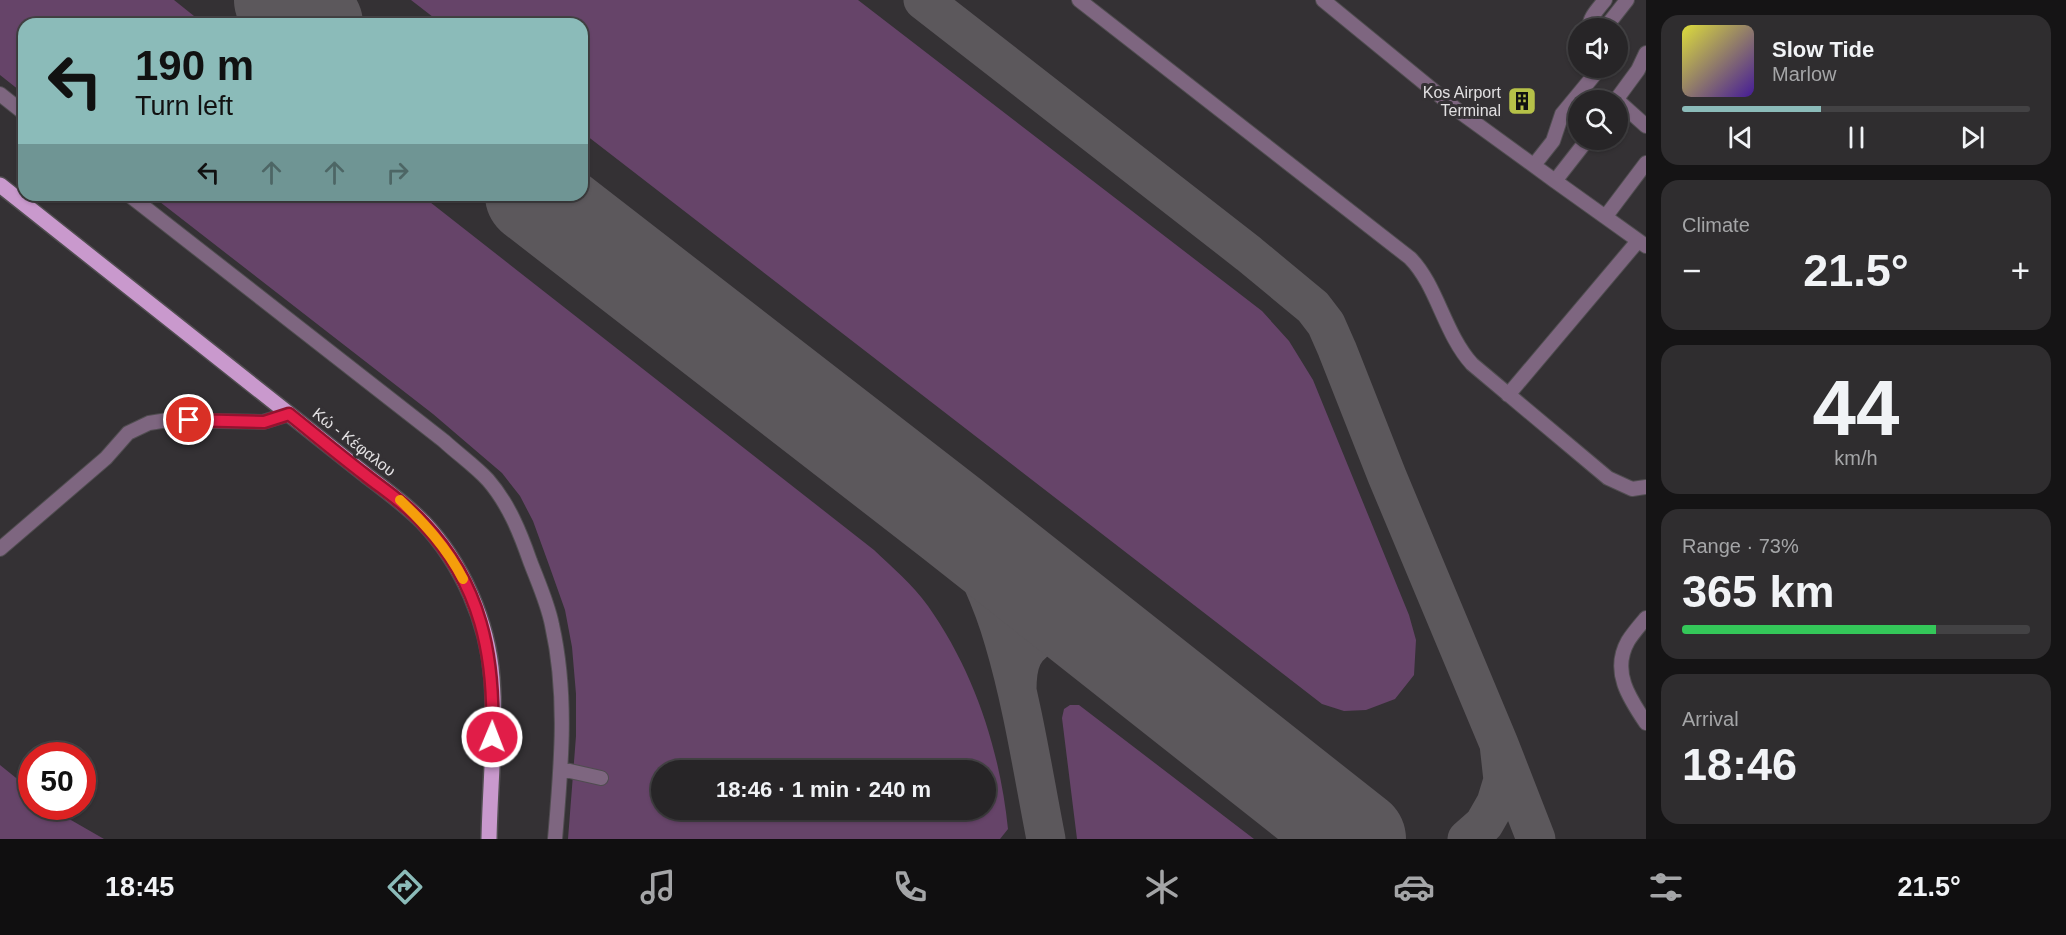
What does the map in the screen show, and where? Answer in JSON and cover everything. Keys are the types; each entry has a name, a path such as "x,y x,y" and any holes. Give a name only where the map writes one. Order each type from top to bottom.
{"main road":[{"name":"Κώ - Κέφαλου","path":"0,185 18,199"},
{"name":"Κώ - Κέφαλου","path":"20,201 397,498 423,522 441,544 469,591 487,645 492,678 493,717 489,839"}],"street":[{"path":"1078,0 1410,258 1420,270 1462,353 1608,478 1632,489 1646,487"},
{"path":"1323,0 1456,109 1642,243 1508,394"},
{"path":"1592,18 1605,0"},
{"path":"1613,18 1627,0"},
{"path":"1623,90 1638,70 1646,53"},
{"path":"1534,165 1553,141 1562,114 1591,78"},
{"path":"0,94 18,108"},
{"path":"1628,110 1646,126"},
{"path":"1555,181 1579,150"},
{"path":"1605,216 1646,163"},
{"path":"137,201 444,441 488,480 504,503 519,529 552,624 562,712 561,769 555,839"},
{"path":"0,549 106,458 128,433 149,423 168,420 264,422 289,414"},
{"path":"1646,618 1628,641 1621,660 1622,680 1630,700 1646,723"},
{"path":"561,769 600,778"}],"shaded area":[{"path":"0,0 174,0 196,18 18,18 18,89 0,75"},
{"path":"411,0 858,0 1262,311 1289,341 1313,380 1409,615 1416,640 1414,675 1395,699 1366,710 1344,711 1322,704 588,137 588,18 434,18"},
{"path":"159,201 429,201 874,550 922,598 959,657 982,712 999,770 1008,829 1000,839 568,839 576,736 576,694 572,647 565,610 533,521 520,496 502,473 433,414"},
{"path":"1070,705 1079,705 1254,839 1077,839 1062,718 1064,709"},
{"path":"0,765 18,780 18,820 71,820 104,839 0,839"}],"taxiway":[{"path":"923,0 1249,254 1313,307 1326,324 1337,349 1387,476 1499,744"},
{"path":"952,519 988,594 1004,641 1022,714 1046,839"},
{"path":"1017,690 1018,671 1023,656 1027,649 1040,638 1066,627 1077,627 1103,638"},
{"path":"1467,839 1484,824 1496,803 1503,780 1499,744 1536,839"},
{"path":"1353,836 1360,839"}],"runway":[{"path":"283,0 306,18"},
{"path":"542,201 952,519 1357,839"}],"slow traffic":[{"path":"400,500 423,522 441,544 463,579"}],"place":[{"name":"Kos Airport Terminal","path":"1522,101"}],"route":[{"path":"189,420 264,422 289,414 397,498 423,522 457,568 479,616 487,645 492,678 492,737"}]}
